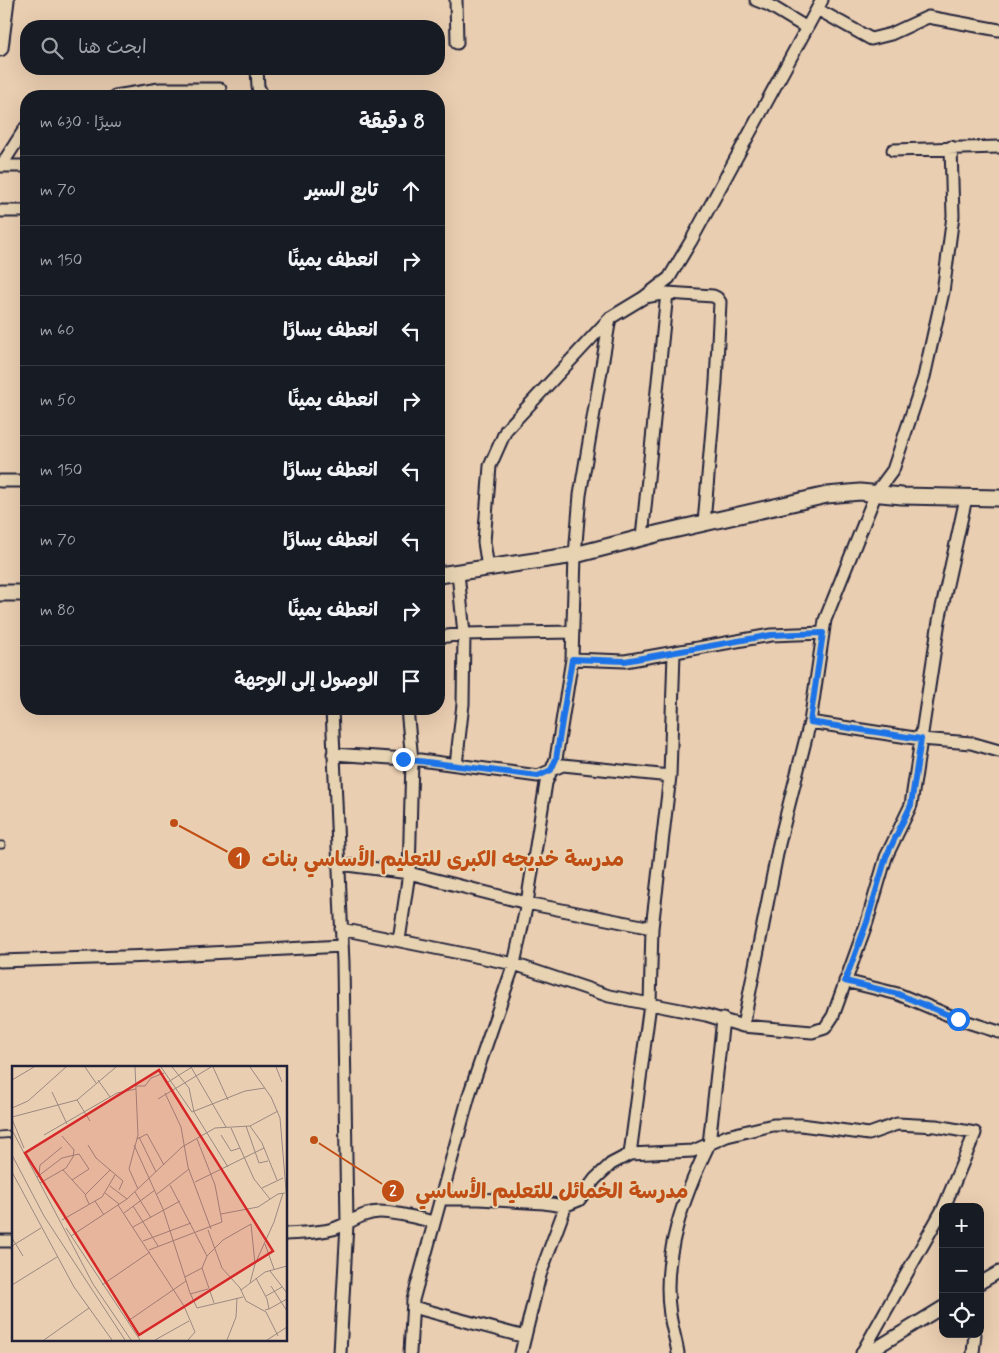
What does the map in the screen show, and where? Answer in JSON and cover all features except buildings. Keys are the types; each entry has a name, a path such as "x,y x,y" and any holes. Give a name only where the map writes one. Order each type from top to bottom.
{"street":[{"path":"0,48 6,0"},
{"path":"456,0 457,43"},
{"path":"756,0 769,5 807,28"},
{"path":"488,568 484,542 490,466 506,430 610,318 643,298 669,278 820,4 871,39 891,34 928,17 999,30"},
{"path":"257,75 260,90"},
{"path":"153,90 220,89"},
{"path":"1,166 20,136"},
{"path":"893,150 999,147"},
{"path":"742,1026 780,844 810,722 825,620 876,493 892,470 924,378 943,292 953,216 951,148"},
{"path":"1,166 20,166"},
{"path":"0,210 20,212"},
{"path":"643,298 667,293 713,296 720,302 716,382 704,523"},
{"path":"642,538 667,293"},
{"path":"410,1353 413,1307 434,1222 470,1092 514,964 527,903 546,783 556,759 572,659 575,555 580,495 610,318"},
{"path":"0,481 20,481"},
{"path":"445,574 575,555 827,495 860,492 999,498"},
{"path":"341,929 514,964 609,996 724,1019 742,1026 812,1032 825,1028 830,1022 867,922 886,857 911,805 939,621 966,498"},
{"path":"456,765 464,704 464,634 458,572"},
{"path":"0,593 20,593"},
{"path":"445,636 464,634 573,632"},
{"path":"572,659 625,661 771,635 823,633"},
{"path":"630,1154 650,1004 652,928 670,776 674,653"},
{"path":"332,715 342,946 347,1224 340,1353"},
{"path":"399,940 409,873 412,760 408,715"},
{"path":"810,722 921,739 971,743 999,751"},
{"path":"333,754 412,760 538,776 563,765 670,776"},
{"path":"339,864 409,873 527,903 652,928"},
{"path":"0,961 153,956 342,946"},
{"path":"845,981 898,994 958,1019 999,1032"},
{"path":"678,1353 670,1314 668,1272 676,1228 700,1162 709,1144 724,1019"},
{"path":"441,1199 479,1199 566,1205 580,1200 595,1180 611,1164 630,1154 693,1150 727,1136 773,1125 802,1125 868,1134 897,1124 936,1126 975,1134 945,1203"},
{"path":"522,1353 540,1275 566,1205"},
{"path":"288,1234 318,1232 347,1224 362,1215 379,1212 434,1222"},
{"path":"862,1353 939,1215"},
{"path":"984,1281 999,1272"},
{"path":"413,1307 525,1337"},
{"path":"868,1353 939,1309"},
{"path":"973,1353 975,1338"}],"place":[{"name":"مدرسة خديجه الكبرى للتعليم الأساسي بنات","path":"174,823"},
{"name":"مدرسة الخمائل للتعليم الأساسي","path":"314,1140"}],"route":[{"path":"403,759 538,776 551,770 556,759 572,659 625,661 771,635 823,633 810,722 921,739 911,805 886,857 867,922 845,981 898,994 958,1019"}]}
